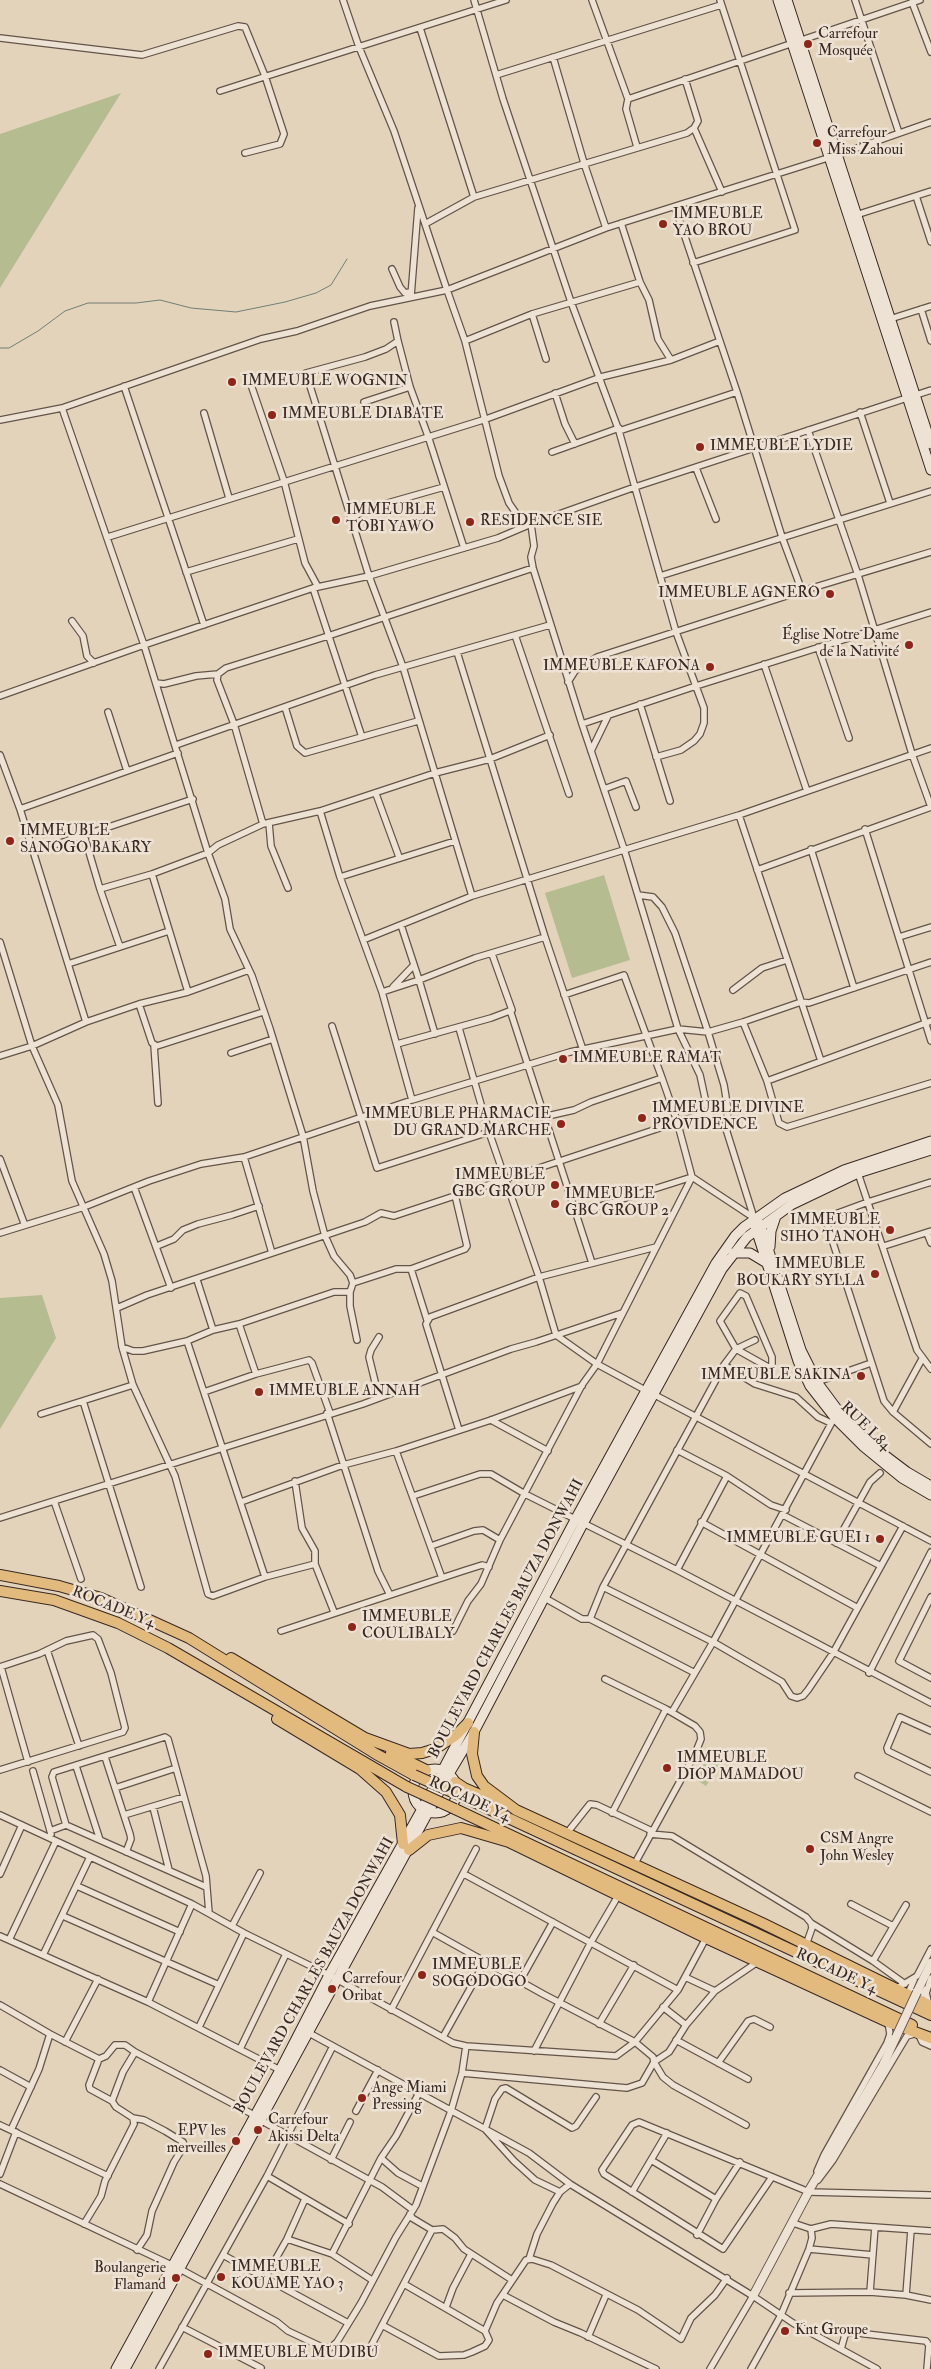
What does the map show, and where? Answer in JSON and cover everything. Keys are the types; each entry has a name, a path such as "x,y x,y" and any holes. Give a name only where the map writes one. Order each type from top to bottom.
{"highway":[{"name":"ROCADE Y4","path":"0,1575 59,1586 101,1598 189,1638 368,1749 414,1775 930,2008"},
{"name":"ROCADE Y4","path":"0,1591 54,1600 118,1623 194,1662 410,1791 931,2034"},
{"path":"189,1638 247,1666 386,1751 426,1770"},
{"path":"194,1662 261,1709 360,1770 377,1783 394,1802 400,1815 406,1847 428,1835 461,1828 509,1842"},
{"path":"365,1738 409,1754 422,1753 447,1741 468,1723"},
{"path":"474,1732 472,1754 477,1776 484,1786 516,1810"},
{"path":"360,1770 410,1791"},
{"path":"449,1775 464,1788 567,1833 806,1945 901,1986 930,2008"},
{"path":"451,1810 509,1842 706,1938 888,2022 931,2038"}],"main road":[{"path":"778,0 796,41"},
{"path":"787,0 796,41 833,156 911,396 931,444"},
{"path":"833,156 856,215 890,319 931,470"},
{"name":"BOULEVARD CHARLES BAUZA DONWAHI","path":"258,2118 280,2070 329,1975 474,1732 541,1595 716,1263 735,1236 754,1218 785,1198 844,1170 931,1142"},
{"name":"BOULEVARD CHARLES BAUZA DONWAHI","path":"649,1392 722,1269 733,1253 758,1228 791,1205 858,1173 931,1150"},
{"path":"776,1216 768,1261 801,1350 817,1382 840,1413 866,1441 907,1472 931,1486"},
{"name":"RUE L84","path":"754,1218 798,1361 810,1386 833,1421 885,1466 931,1495"},
{"path":"733,1253 750,1253 768,1261"},
{"name":"BOULEVARD CHARLES BAUZA DONWAHI","path":"449,1775 468,1723 541,1595"},
{"path":"426,1770 449,1775 457,1794 451,1810 435,1814 426,1811 410,1791 416,1780 426,1770"},
{"name":"BOULEVARD CHARLES BAUZA DONWAHI","path":"116,2369 176,2267 258,2118 309,2033 406,1847"},
{"name":"BOULEVARD CHARLES BAUZA DONWAHI","path":"125,2369 176,2267"}],"street":[{"path":"343,0 359,47 394,132 466,342 499,476 509,503 518,516 531,524"},
{"path":"474,0 496,75 571,302 601,377 619,429 676,632 704,708 704,723 700,734 694,742 681,750 656,757"},
{"path":"220,91 506,0"},
{"path":"592,0 628,99 626,109 637,147"},
{"path":"855,0 899,133"},
{"path":"628,99 920,0"},
{"path":"496,75 606,41 721,2 795,230 694,263"},
{"path":"912,2 931,52"},
{"path":"0,38 142,55 241,26 245,27 265,76 284,134 284,140 280,144 245,153"},
{"path":"420,28 474,197"},
{"path":"553,57 584,163 606,228"},
{"path":"425,224 474,197 687,133 694,128 698,121 685,79"},
{"path":"0,420 62,408 261,340 297,331 411,294 447,290 606,228 833,156 931,122"},
{"path":"694,128 722,192"},
{"path":"856,215 931,191"},
{"path":"916,196 931,242"},
{"path":"411,294 418,203"},
{"path":"674,207 737,392 782,537 802,591"},
{"path":"621,223 640,282 649,300 658,339 671,360"},
{"path":"392,269 400,287 405,293 411,294"},
{"path":"466,342 532,314 640,282"},
{"path":"890,319 931,306"},
{"path":"921,309 930,332 931,341"},
{"path":"532,314 546,359"},
{"path":"394,322 410,388 428,436 464,548"},
{"path":"398,341 375,354 306,373 369,576 403,667 472,896"},
{"path":"108,537 284,480 486,419 601,377 671,360 720,341"},
{"path":"248,376 284,480 305,563 316,588 328,636 362,737"},
{"path":"124,386 204,625"},
{"path":"364,402 410,388"},
{"path":"0,696 144,645 316,588 369,576 498,538 531,524 635,487 931,390"},
{"path":"552,452 737,392"},
{"path":"555,394 565,424 575,444"},
{"path":"62,408 144,645 208,853 225,899 230,929 249,970 273,1039 303,1136 313,1191 325,1236 334,1256 350,1275 353,1283 350,1292 350,1306 357,1340"},
{"path":"860,412 890,503"},
{"path":"204,413 229,498"},
{"path":"757,870 865,829 931,807 912,754 858,575 808,430"},
{"path":"696,468 716,519"},
{"path":"351,518 370,508 444,486"},
{"path":"660,576 931,491"},
{"path":"531,524 534,546 533,568 590,751 624,849 678,1030 700,1074 708,1112 715,1123 726,1129"},
{"path":"186,572 298,539"},
{"path":"568,682 575,671 591,660 802,591 931,552"},
{"path":"156,683 164,684 196,676 218,674 226,668 533,568"},
{"path":"582,724 873,629 931,612"},
{"path":"72,621 83,636 87,656 94,663"},
{"path":"176,746 344,686 550,624"},
{"path":"515,635 550,735 568,794"},
{"path":"818,647 849,738"},
{"path":"457,652 544,937 583,1050"},
{"path":"764,664 807,791"},
{"path":"218,674 217,680 234,724 266,824 271,846 288,888"},
{"path":"640,704 670,801"},
{"path":"285,707 297,746 302,752 309,753 418,721"},
{"path":"108,712 127,771"},
{"path":"590,751 608,716"},
{"path":"100,889 152,874 208,853 218,845 266,824 320,811 376,794 435,773 490,758 550,735"},
{"path":"363,940 472,896 739,815 931,748"},
{"path":"20,809 178,753"},
{"path":"0,755 20,809 86,1022"},
{"path":"604,789 626,781 636,807"},
{"path":"376,794 399,857"},
{"path":"32,852 192,799"},
{"path":"320,811 340,877 382,992 412,1100"},
{"path":"739,815 821,1061"},
{"path":"865,829 908,970 928,1022 931,1040"},
{"path":"84,835 120,947"},
{"path":"340,877 455,841"},
{"path":"811,849 854,988"},
{"path":"152,874 188,992"},
{"path":"638,894 653,897 662,907 675,933 724,1084 728,1110 726,1129 754,1218"},
{"path":"401,925 435,1034"},
{"path":"899,937 931,927"},
{"path":"68,964 168,931"},
{"path":"382,992 475,958 544,937"},
{"path":"0,942 32,1046 58,1105 72,1180 104,1254 112,1281 122,1348 133,1385 175,1476 183,1501 189,1533 208,1594 213,1596 265,1577 315,1564"},
{"path":"492,954 512,1007 510,1010 557,1162 592,1263"},
{"path":"733,990 762,968 787,960"},
{"path":"0,1233 24,1224 84,1207 134,1187 201,1164 244,1157 412,1100 570,1052 678,1030 708,1032 801,1002 809,1003 931,962"},
{"path":"391,989 414,965"},
{"path":"0,1056 32,1046 86,1022 139,1004 188,992 249,970"},
{"path":"564,994 624,976 648,1036 677,1121 692,1177 754,1218"},
{"path":"139,1004 154,1045 158,1103"},
{"path":"397,1044 459,1028 510,1010"},
{"path":"154,1045 263,1012"},
{"path":"743,1022 767,1080 779,1123 787,1127 931,1083"},
{"path":"767,1080 928,1022"},
{"path":"332,1026 378,1168 489,1132"},
{"path":"459,1028 489,1132 539,1277 556,1335 596,1364 931,1541"},
{"path":"231,1053 273,1039"},
{"path":"543,1117 574,1110 591,1102 662,1078"},
{"path":"117,1308 147,1295 197,1280 365,1222 381,1213 394,1216 455,1194 708,1112"},
{"path":"244,1157 272,1254"},
{"path":"0,1159 2,1173 24,1224"},
{"path":"858,1173 884,1246 917,1350 931,1370"},
{"path":"576,1214 692,1177"},
{"path":"453,1631 489,1566 500,1540 582,1385 596,1364 692,1177"},
{"path":"931,1182 830,1216 826,1221 884,1401 893,1412 931,1444"},
{"path":"134,1187 171,1288"},
{"path":"353,1283 396,1269 411,1270 462,1252 467,1246 455,1194"},
{"path":"157,1246 174,1239 184,1230 198,1224 259,1206"},
{"path":"884,1246 929,1232 931,1243"},
{"path":"427,1320 430,1317 539,1277 656,1247"},
{"path":"411,1270 459,1430"},
{"path":"197,1280 213,1330"},
{"path":"122,1348 143,1351 187,1341 213,1330 239,1324 334,1292 350,1292"},
{"path":"740,1293 743,1293 772,1357 772,1366 768,1367 736,1350 720,1321 740,1293"},
{"path":"0,1518 108,1482 379,1398 511,1349 622,1313"},
{"path":"239,1324 256,1374"},
{"path":"379,1337 370,1350 369,1358 379,1398"},
{"path":"590,1619 603,1587 724,1365 736,1350 754,1340"},
{"path":"187,1341 265,1577"},
{"path":"893,1412 922,1359"},
{"path":"204,1392 256,1374 309,1360 312,1363 342,1465 378,1571 390,1595"},
{"path":"817,1382 871,1363"},
{"path":"612,1813 669,1710 695,1673 713,1642 762,1555 833,1421 818,1416 796,1397 755,1384 724,1365"},
{"path":"40,1414 133,1385"},
{"path":"241,1502 342,1465 396,1451 491,1420 582,1385"},
{"path":"83,1401 141,1587"},
{"path":"491,1420 548,1451"},
{"path":"677,1450 727,1476 784,1513 836,1543 879,1565"},
{"path":"396,1451 442,1578"},
{"path":"836,1543 870,1482 880,1472"},
{"path":"413,1496 480,1474 491,1474 525,1494 736,1600 869,1673 931,1704"},
{"path":"677,1570 727,1476"},
{"path":"295,1481 302,1528 315,1551 315,1564 334,1612"},
{"path":"54,1501 81,1579"},
{"path":"701,1522 856,1607"},
{"path":"603,1587 713,1642 782,1682 791,1696 797,1698 803,1696 808,1690 833,1653 856,1607 902,1526"},
{"path":"431,1546 474,1531 484,1530 500,1540"},
{"path":"869,1673 931,1552"},
{"path":"281,1632 334,1612 358,1607 482,1565 489,1566"},
{"path":"541,1595 582,1619 590,1619 695,1673"},
{"path":"931,1597 899,1661 931,1678"},
{"path":"0,1770 28,1762 123,1732 125,1728 111,1673 98,1639 93,1635 66,1641 1,1667 28,1762"},
{"path":"47,1650 79,1746"},
{"path":"605,1678 669,1710 695,1726 700,1732 701,1739 634,1864"},
{"path":"931,1731 900,1717 887,1748 888,1751 931,1772"},
{"path":"66,1825 52,1777 54,1772 165,1737 168,1739 206,1876 209,1913"},
{"path":"104,1757 131,1839 126,1852"},
{"path":"76,1766 100,1840"},
{"path":"115,1788 176,1768"},
{"path":"9,1940 54,1840 33,1771"},
{"path":"858,1776 931,1812"},
{"path":"124,1815 184,1797"},
{"path":"567,1833 590,1804 651,1833 672,1836 796,1910 811,1923 873,1961 901,1986 916,1976"},
{"path":"153,1807 168,1870"},
{"path":"0,1815 192,1904 244,1933 329,1975 442,2037 466,2046 611,2057 624,2052 635,2042 678,1990 706,1938"},
{"path":"0,1874 22,1825"},
{"path":"50,1831 66,1825 206,1887"},
{"path":"391,2010 476,1849"},
{"path":"43,1955 90,1857"},
{"path":"232,1926 260,1874"},
{"path":"464,1874 678,1990"},
{"path":"77,1886 180,1932"},
{"path":"534,2051 591,1942 618,1896"},
{"path":"148,2002 192,1904"},
{"path":"851,1904 893,1926"},
{"path":"873,1961 906,1905"},
{"path":"63,1916 219,1985"},
{"path":"520,1981 553,1922"},
{"path":"806,1945 811,1935 811,1923"},
{"path":"432,1932 635,2042 653,2057 663,2078 673,2086 746,2125"},
{"path":"199,2027 244,1933"},
{"path":"0,1936 148,2002 280,2070"},
{"path":"931,1949 916,1976 910,1989 911,1991 921,1996 931,1978"},
{"path":"240,2049 286,1954"},
{"path":"462,2073 627,2088 642,2083 654,2062 668,2052 686,2025 716,1991 759,1961"},
{"path":"442,2037 485,1962"},
{"path":"710,2369 753,2296 810,2190 883,2065 931,1963"},
{"path":"599,2024 634,1965"},
{"path":"685,1977 716,1991"},
{"path":"65,2042 98,1979"},
{"path":"926,1989 930,2008"},
{"path":"0,2005 50,2034 99,2059"},
{"path":"662,2007 686,2025"},
{"path":"718,2063 748,2021 754,2019 770,2027"},
{"path":"888,2022 896,2038"},
{"path":"309,2033 529,2153 570,2184 727,2278 781,2315 877,2369"},
{"path":"896,2038 918,2033 922,2042 931,2046"},
{"path":"0,2174 50,2034"},
{"path":"676,2040 748,2079"},
{"path":"137,2250 147,2235 152,2211 174,2162 184,2146 182,2142 165,2131 144,2120 133,2118 116,2107 112,2101 90,2089 89,2085 99,2059 106,2056 115,2045 119,2044 125,2045 369,2182 382,2187 411,2212 412,2218 432,2230 443,2229 472,2254 512,2280"},
{"path":"159,2369 267,2176 333,2046"},
{"path":"0,2184 51,2206 137,2250 176,2267 277,2322 288,2331 322,2347 334,2346 361,2303 411,2212 450,2111 462,2073 466,2046"},
{"path":"112,2101 123,2072 135,2052"},
{"path":"0,2070 31,2087"},
{"path":"356,2111 378,2070"},
{"path":"485,2129 495,2099 502,2089 506,2088 572,2128 576,2126 596,2097"},
{"path":"332,2254 349,2224 381,2158 419,2092"},
{"path":"84,2224 101,2196 108,2176 134,2124 133,2118"},
{"path":"332,2160 350,2122"},
{"path":"772,2177 725,2248 720,2249 604,2174 602,2170 634,2123 639,2122 740,2162 772,2177 810,2190 931,2195"},
{"path":"0,2125 108,2176"},
{"path":"485,2129 514,2161 535,2180 560,2192"},
{"path":"632,2192 667,2133"},
{"path":"381,2158 398,2173 422,2186"},
{"path":"652,2160 716,2199"},
{"path":"697,2234 716,2199 740,2162"},
{"path":"267,2176 349,2224"},
{"path":"485,2331 512,2280 529,2259 537,2234 560,2192 570,2184"},
{"path":"266,2276 287,2239 305,2199"},
{"path":"792,2223 811,2229 831,2224 931,2231"},
{"path":"870,2292 875,2227"},
{"path":"753,2368 781,2315 809,2249 812,2238 811,2229"},
{"path":"370,2348 432,2230"},
{"path":"906,2295 912,2230"},
{"path":"287,2239 332,2254 372,2280"},
{"path":"809,2249 873,2255"},
{"path":"446,2307 453,2288 472,2254"},
{"path":"223,2255 266,2276 348,2322"},
{"path":"529,2259 551,2265 645,2314 681,2339 690,2318 715,2296 727,2278"},
{"path":"382,2325 442,2357 464,2355 486,2346 489,2340 485,2331 404,2284"},
{"path":"789,2293 870,2292 906,2295 931,2300"},
{"path":"503,2295 554,2322 656,2369"},
{"path":"588,2337 606,2295"},
{"path":"182,2328 261,2368"},
{"path":"842,2350 845,2335 849,2332 926,2341 929,2345 927,2369"}],"green space":[{"path":"121,93 0,288 0,134"},
{"path":"604,875 630,960 572,978 545,893"},
{"path":"42,1295 56,1338 0,1429 0,1298"},
{"path":"711,1753 723,1760 706,1786 694,1778"}],"waterway":[{"path":"0,348 9,348 38,331 65,311 88,303 136,303 160,300 191,308 236,312 285,302 316,293 331,285 347,259"}],"place":[{"name":"Carrefour Mosquée","path":"808,44"},
{"name":"Carrefour Miss Zahoui","path":"817,143"},
{"name":"IMMEUBLE YAO BROU","path":"663,224"},
{"name":"IMMEUBLE WOGNIN","path":"232,382"},
{"name":"IMMEUBLE DIABATE","path":"272,415"},
{"name":"IMMEUBLE LYDIE","path":"700,447"},
{"name":"IMMEUBLE TOBI YAWO","path":"336,520"},
{"name":"RESIDENCE SIE","path":"470,522"},
{"name":"IMMEUBLE AGNERO","path":"830,594"},
{"name":"Église Notre Dame de la Nativité","path":"909,645"},
{"name":"IMMEUBLE KAFONA","path":"710,667"},
{"name":"IMMEUBLE SANOGO BAKARY","path":"10,841"},
{"name":"IMMEUBLE RAMAT","path":"563,1059"},
{"name":"IMMEUBLE DIVINE PROVIDENCE","path":"642,1118"},
{"name":"IMMEUBLE PHARMACIE DU GRAND MARCHE","path":"561,1124"},
{"name":"IMMEUBLE GBC GROUP","path":"555,1185"},
{"name":"IMMEUBLE GBC GROUP 2","path":"555,1204"},
{"name":"IMMEUBLE SIHO TANOH","path":"890,1230"},
{"name":"IMMEUBLE BOUKARY SYLLA","path":"875,1274"},
{"name":"IMMEUBLE SAKINA","path":"861,1376"},
{"name":"IMMEUBLE ANNAH","path":"259,1392"},
{"name":"IMMEUBLE GUEI 1","path":"880,1539"},
{"name":"IMMEUBLE COULIBALY","path":"352,1627"},
{"name":"IMMEUBLE DIOP MAMADOU","path":"667,1768"},
{"name":"CSM Angre John Wesley","path":"810,1849"},
{"name":"IMMEUBLE SOGODOGO","path":"422,1975"},
{"name":"Carrefour Oribat","path":"332,1989"},
{"name":"Ange Miami Pressing","path":"362,2098"},
{"name":"Carrefour Akissi Delta","path":"258,2130"},
{"name":"EPV les merveilles","path":"236,2141"},
{"name":"IMMEUBLE KOUAME YAO 3","path":"221,2277"},
{"name":"Boulangerie Flamand","path":"176,2278"},
{"name":"Knt Groupe","path":"785,2331"},
{"name":"IMMEUBLE MUDIBU","path":"208,2354"}]}
